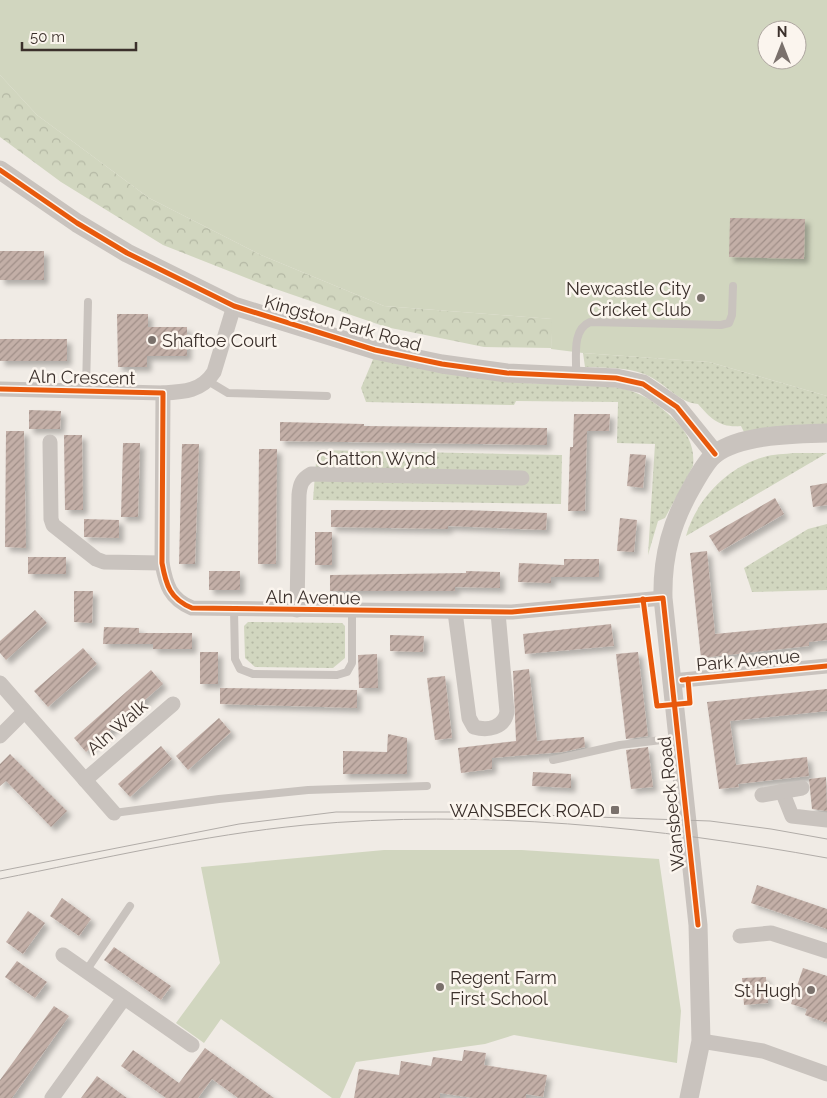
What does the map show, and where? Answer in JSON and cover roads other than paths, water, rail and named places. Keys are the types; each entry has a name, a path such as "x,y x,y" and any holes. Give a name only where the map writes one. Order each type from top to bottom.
{"street":[{"name":"Kingston Park Road","path":"0,170 77,223 128,252 234,306 375,350 433,362 507,373 632,381 655,390 678,407 716,454"},
{"path":"208,381 214,372 234,306"},
{"name":"Aln Crescent","path":"2,392 86,390 184,392 197,389 208,381"},
{"name":"Aln Avenue","path":"163,393 162,563 168,590 182,604 204,610 498,612 663,598"},
{"path":"716,454 743,443 771,436 827,433"},
{"path":"50,442 51,519 53,525 96,559 104,562 162,563"},
{"name":"Wansbeck Road","path":"689,1098 701,1041 698,925 663,598 665,551 674,522 696,480 716,454"},
{"name":"Chatton Wynd","path":"297,610 299,495 300,485 304,478 311,474 522,478"},
{"path":"455,612 469,718 471,723 480,729 497,727 502,723 507,712 498,612"},
{"name":"Park Avenue","path":"672,681 827,666"},
{"path":"0,683 114,813"},
{"name":"Aln Walk","path":"85,780 173,704"},
{"path":"0,736 24,712"},
{"path":"762,794 802,788"},
{"path":"782,791 792,816 827,820"},
{"path":"740,936 771,933 827,952"},
{"path":"63,956 192,1045"},
{"path":"52,1098 124,998"},
{"path":"701,1041 762,1051 827,1074"}],"lane":[{"path":"576,376 578,332 582,325 590,322 721,325 730,323 733,286"},
{"path":"86,390 88,302"},
{"path":"208,381 228,393 327,396"},
{"path":"234,610 235,658 240,670 252,674 337,675 347,672 352,663 352,611"},
{"path":"553,760 620,745 678,738"},
{"path":"114,813 219,799 308,790 426,786"},
{"path":"86,972 130,906"}],"tram line":[{"path":"0,871 239,824 336,812 454,812 710,821 827,839"},
{"path":"0,879 152,848 267,829 371,821 436,819 502,820 633,830 763,847 827,858"}],"place":[{"name":"Newcastle City Cricket Club","path":"701,298"},
{"name":"Shaftoe Court","path":"152,340"},
{"name":"WANSBECK ROAD","path":"615,810"},
{"name":"Regent Farm First School","path":"440,987"},
{"name":"St Hugh","path":"811,990"}]}
